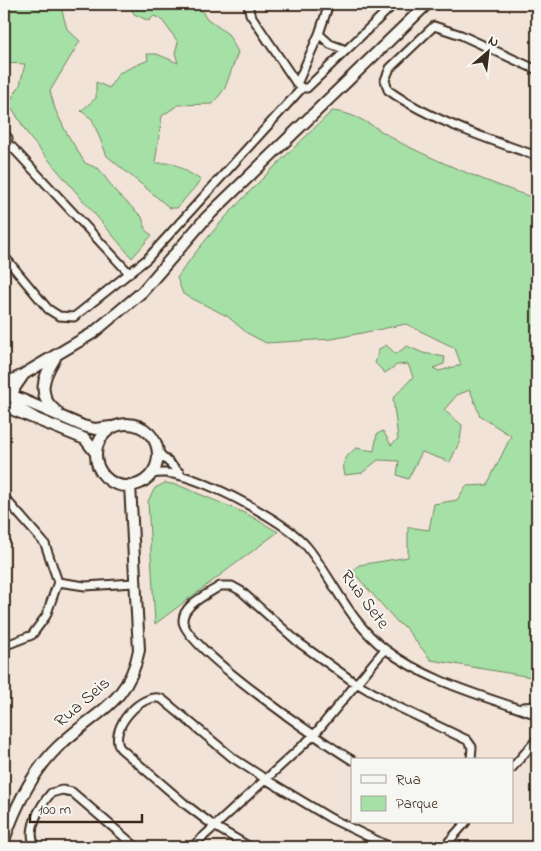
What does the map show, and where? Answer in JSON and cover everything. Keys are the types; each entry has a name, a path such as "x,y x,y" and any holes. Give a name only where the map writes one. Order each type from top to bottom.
{"street":[{"path":"248,4 250,14 300,86 307,88 394,4"},
{"path":"4,256 48,309 59,316 74,317 147,259 300,86 320,34 329,4"},
{"path":"4,384 93,333 137,296 206,218 427,4"},
{"path":"537,70 461,35 434,26 390,68 386,80 388,90 398,98 460,127 537,156"},
{"path":"320,34 330,44 346,50"},
{"path":"4,134 8,138 5,143 12,147 129,273"},
{"path":"57,355 44,376 43,390 49,406 65,418"},
{"path":"8,393 24,374"},
{"path":"8,393 95,429 130,424 141,427 150,435 158,452 156,464 151,474 141,482 130,486 118,484 102,474 97,464 96,452 102,435 112,427"},
{"path":"8,393 24,411 35,418"},
{"path":"4,406 85,440 96,452"},
{"name":"Rua Sete","path":"158,452 166,462 185,476 281,524 299,538 360,626 384,649 400,660 451,686 537,714"},
{"name":"Rua Sete","path":"151,474 167,473 185,476"},
{"name":"Rua Seis","path":"4,840 21,799 39,769 75,731 115,702 132,677 139,650 130,486"},
{"path":"4,497 45,544 58,582 46,616 32,635 4,646"},
{"path":"58,582 85,586 134,583"},
{"path":"351,759 250,688 187,632 183,620 186,610 220,586 237,588 298,642 358,684 396,706 463,736 472,747 471,758"},
{"path":"192,847 314,735 358,684 384,649"},
{"path":"250,847 214,826 167,790 123,751 118,744 116,736 118,729 144,700 154,697 162,699 233,758 330,818 390,847"},
{"path":"515,708 537,706"},
{"path":"514,766 537,739"},
{"path":"36,847 31,834 36,819 51,794 62,790 72,792 136,847"},
{"path":"444,847 464,824"}],"green space":[{"path":"4,4 60,4 67,29 80,41 50,91 55,109 66,132 85,163 99,169 116,192 142,217 146,231 152,235 132,258 30,138 9,103 20,85 25,64 4,63"},
{"path":"129,4 199,4 205,17 228,34 238,52 225,88 213,104 178,105 162,116 155,163 173,163 201,180 177,208 170,208 107,156 92,119 81,111 96,98 96,82 109,88 119,73 148,60 147,54 157,54 178,63 175,53 178,42 162,20 154,16 149,21 134,14"},
{"path":"332,111 352,115 405,145 454,167 537,199 537,678 431,660 404,626 399,624 352,571 359,565 408,557 408,527 429,530 434,504 457,500 466,486 487,485 511,436 480,416 470,390 457,395 444,410 462,425 460,441 450,462 422,452 408,479 397,475 399,461 378,460 362,473 345,475 345,460 356,448 374,451 377,434 383,431 391,445 398,439 393,398 413,377 408,364 397,365 385,373 375,363 379,349 386,345 396,354 407,346 423,353 445,357 444,364 433,368 439,371 461,365 455,348 406,324 332,339 266,343 247,333 227,316 183,294 177,278 231,211"},
{"path":"165,483 178,485 247,514 278,532 155,624 148,501 155,488"}]}
